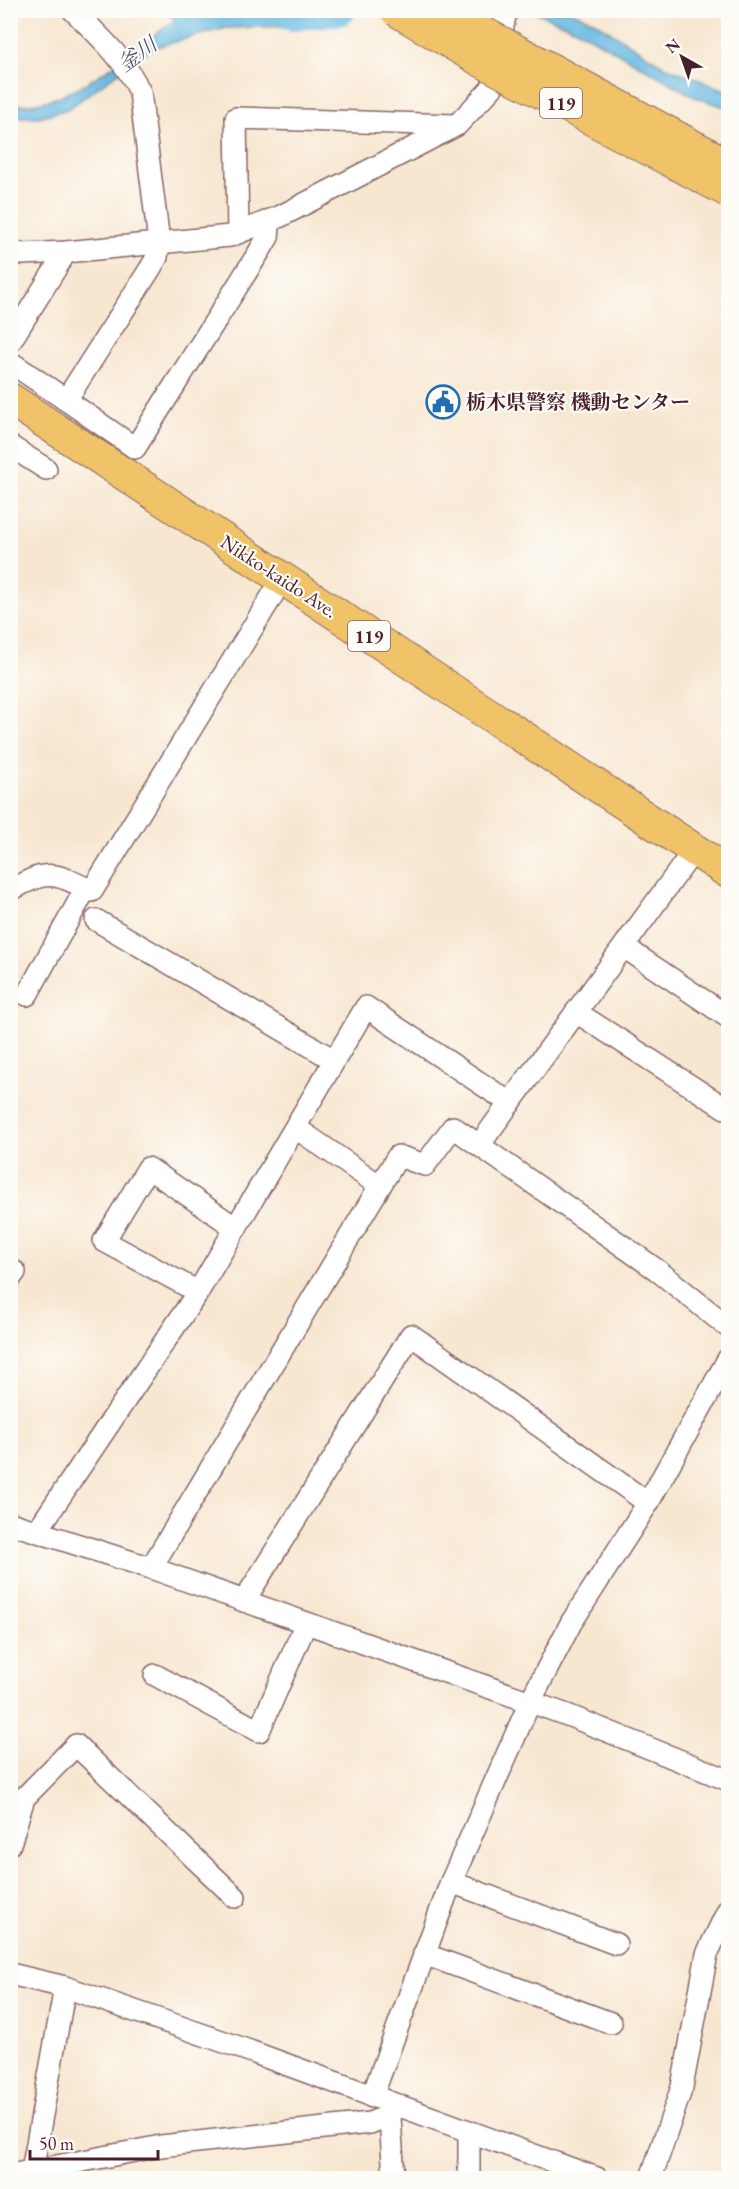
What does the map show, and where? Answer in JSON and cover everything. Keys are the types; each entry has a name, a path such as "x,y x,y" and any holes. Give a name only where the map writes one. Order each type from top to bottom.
{"highway":[{"name":"119","path":"396,10 478,59 729,191"},
{"name":"119","path":"441,10 729,165"},
{"name":"Nikko-kaido Ave.","path":"10,399 729,872"}],"street":[{"path":"66,400 150,269 157,257 159,242 140,93 132,75 114,50 73,10"},
{"path":"383,10 494,77 729,199"},
{"path":"473,10 505,19 729,147"},
{"path":"10,251 22,254 66,252 230,236 270,220 457,125 492,88 505,19"},
{"path":"238,233 236,118 457,125"},
{"path":"10,363 135,448 268,237 270,220"},
{"path":"10,342 66,252"},
{"path":"11,447 46,469"},
{"path":"10,891 41,875 66,879 92,891 283,578"},
{"path":"480,1144 694,850"},
{"path":"27,995 86,888"},
{"path":"96,920 334,1060"},
{"path":"624,947 729,1017"},
{"path":"37,1532 198,1292 366,1007 510,1103"},
{"path":"576,1012 725,1108 729,1102"},
{"path":"151,1568 398,1156 425,1165 453,1127 657,1270 729,1327"},
{"path":"296,1128 380,1186"},
{"path":"198,1292 105,1241 148,1168 236,1227"},
{"path":"10,1270 15,1272 10,1279"},
{"path":"244,1601 411,1335 648,1503"},
{"path":"394,2178 384,2105 424,1954 451,1882 530,1702 571,1623 648,1503 729,1359"},
{"path":"10,1523 151,1568 530,1702 729,1780"},
{"path":"155,1676 259,1731 306,1623"},
{"path":"10,1844 24,1798 76,1745 235,1897"},
{"path":"451,1882 616,1944"},
{"path":"651,2178 682,2087 707,1954 729,1910"},
{"path":"424,1954 612,2023"},
{"path":"10,1974 65,1987 233,2045 384,2105 469,2132 597,2178"},
{"path":"32,2171 65,1987"},
{"path":"10,2175 161,2146 370,2123 384,2105"},
{"path":"469,2132 470,2178"},
{"path":"32,2171 65,2178"}],"water":[{"path":"209,10 244,14 333,11 334,25 226,28 181,40 151,49 68,109 39,117 11,117 11,104 32,104 54,99 97,77 175,20 163,11"},
{"path":"532,11 570,11 592,20 664,66 728,91 728,108 695,97 576,29"}],"waterway":[{"name":"釜川","path":"292,16 341,10"}],"place":[{"name":"栃木県警察 機動センター","path":"443,402"}]}
